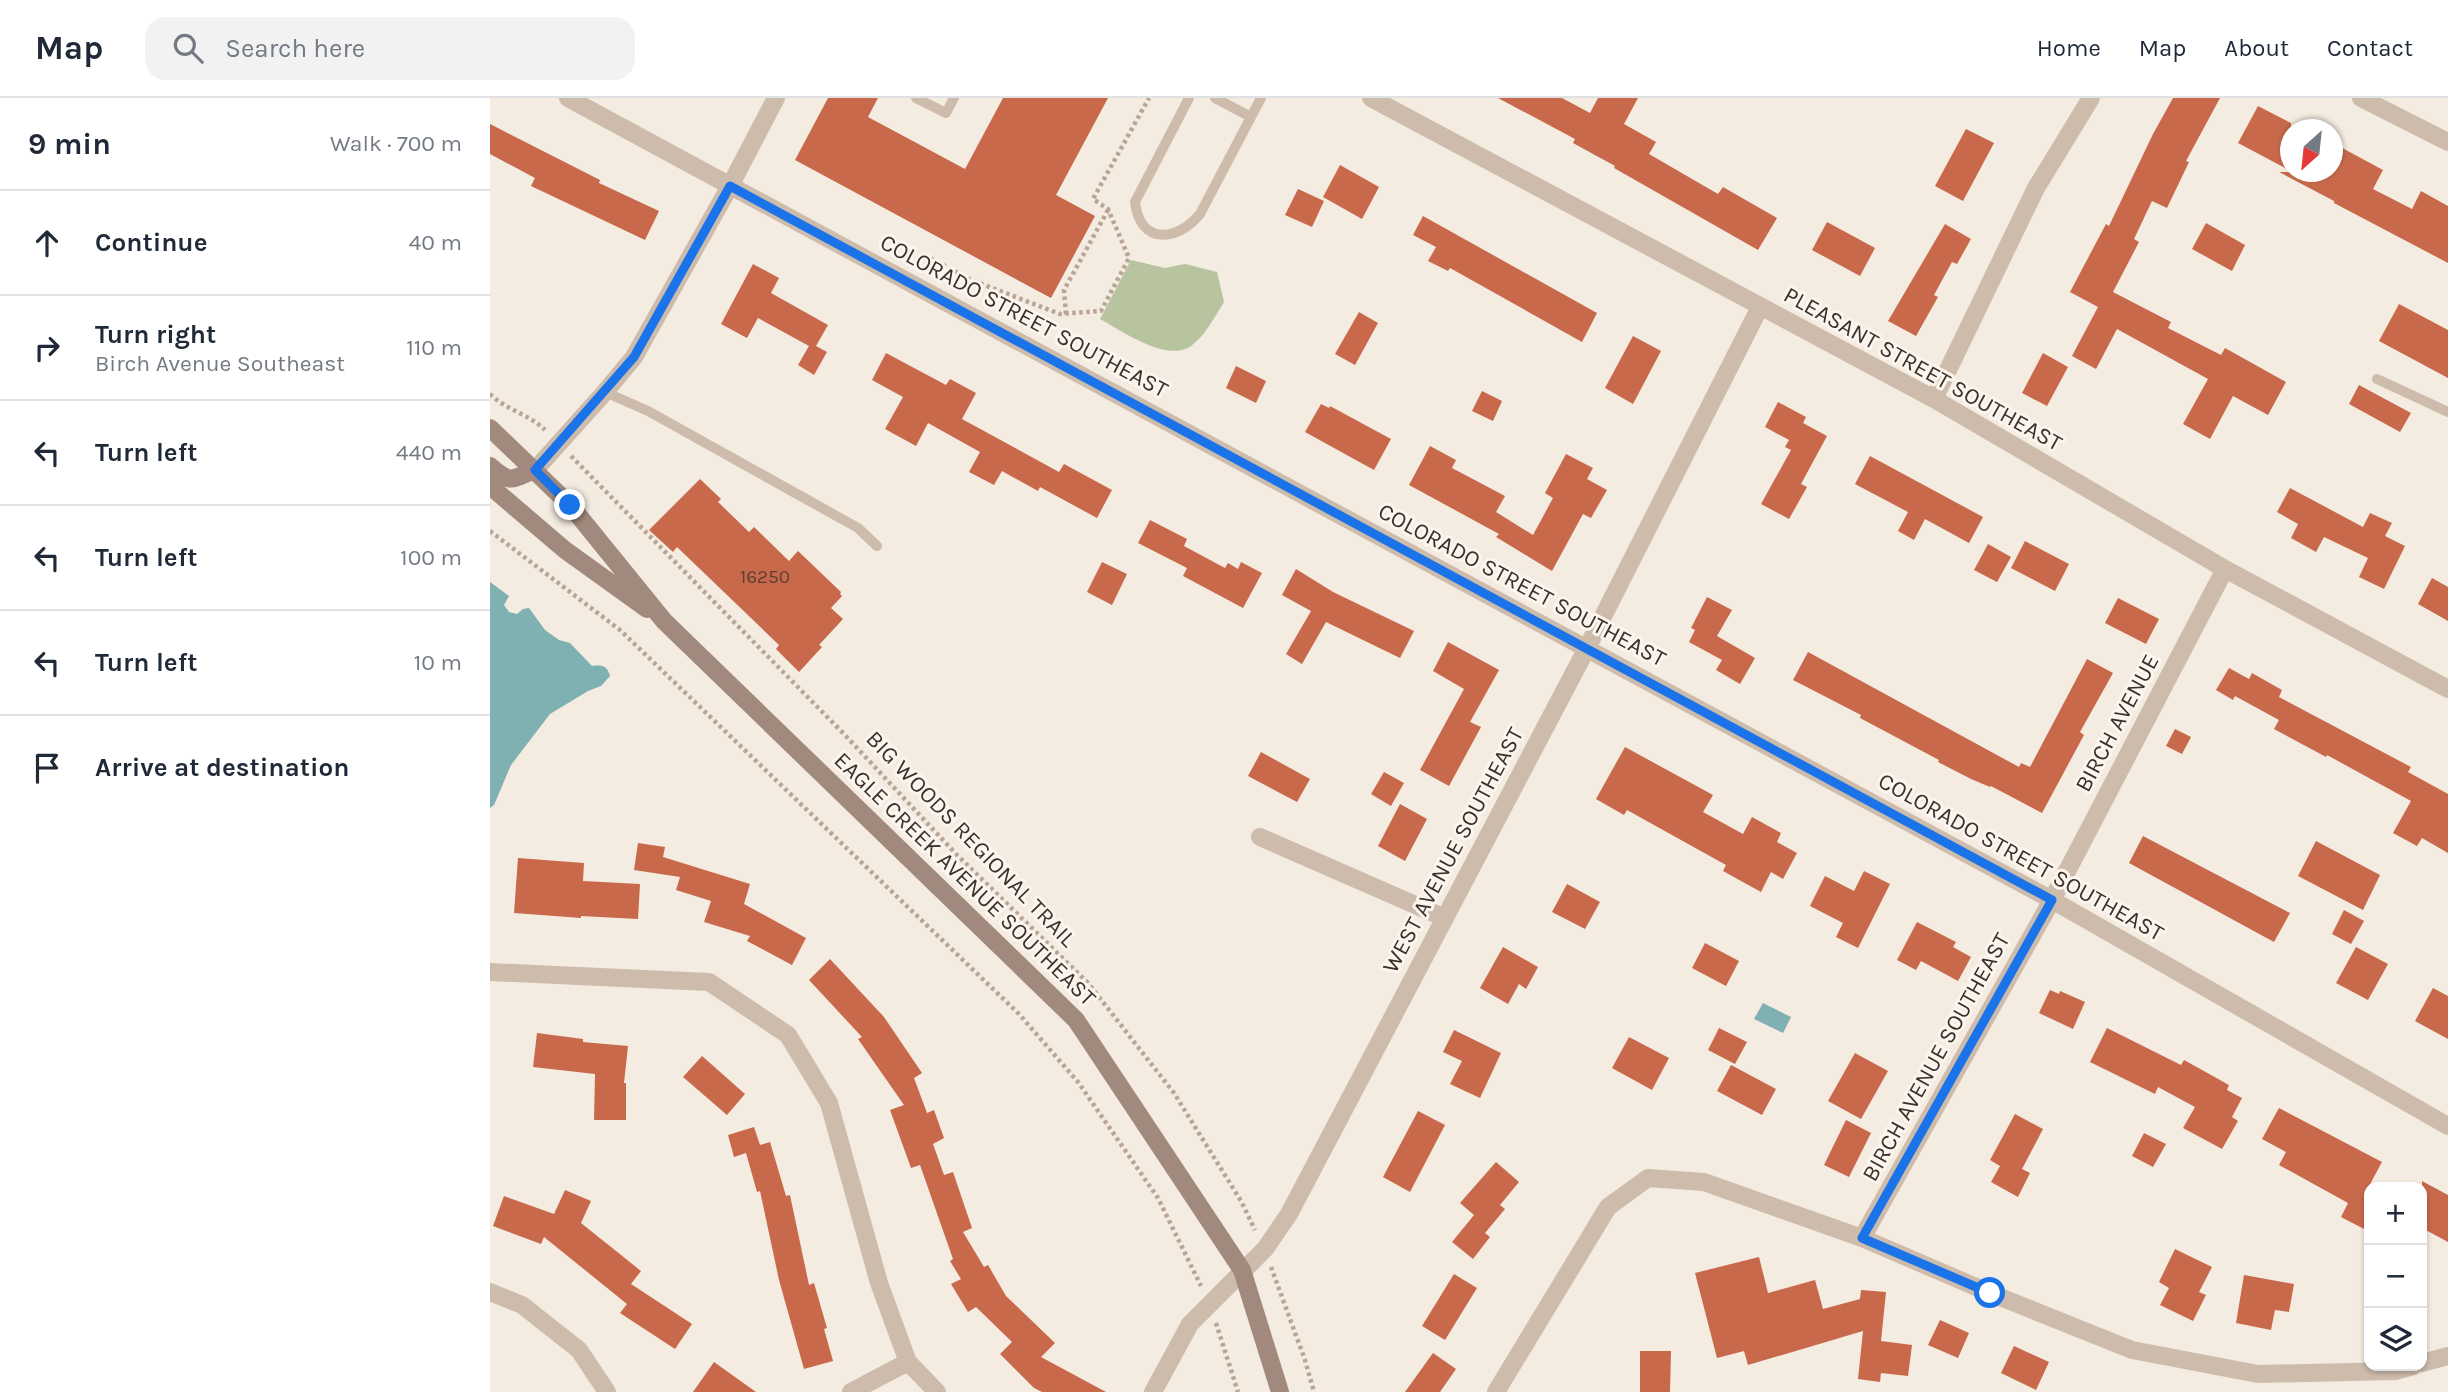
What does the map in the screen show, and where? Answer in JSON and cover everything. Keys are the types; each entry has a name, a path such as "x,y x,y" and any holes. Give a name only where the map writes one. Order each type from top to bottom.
{"main road":[{"name":"EAGLE CREEK AVENUE SOUTHEAST","path":"490,428 570,505 664,621 1076,1020 1242,1270 1280,1392"},
{"path":"490,467 510,480 535,470"},
{"name":"EAGLE CREEK AVENUE SOUTHEAST","path":"490,486 565,550 664,621"}],"street":[{"name":"COLORADO STREET SOUTHEAST","path":"568,98 2052,900 2448,1126"},
{"path":"535,470 634,357 776,98"},
{"name":"PLEASANT STREET SOUTHEAST","path":"1371,98 1934,399 2225,569 2448,689"},
{"path":"1934,399 2036,188 2091,98"},
{"path":"2361,98 2448,142"},
{"name":"WEST AVENUE SOUTHEAST","path":"1153,1392 1190,1324 1265,1249 1289,1214 1587,648 1760,307"},
{"name":"BIRCH AVENUE","path":"2052,900 2225,569"},
{"path":"1260,837 1445,918"},
{"name":"BIRCH AVENUE SOUTHEAST","path":"1862,1238 2052,900"},
{"path":"490,972 709,982 788,1035 829,1103 879,1283 908,1362 937,1392"},
{"path":"1496,1392 1608,1207 1648,1178 1704,1182 1862,1238 2132,1350 2258,1374 2395,1371"},
{"path":"490,1292 522,1305 579,1350 607,1392"},
{"path":"2427,1362 2448,1356"},
{"path":"851,1392 908,1362"}],"lane":[{"path":"916,98 946,113 954,98"},
{"path":"1189,98 1135,202 1137,217 1147,230 1160,235 1176,234 1190,226 1200,214 1261,98"},
{"path":"1215,98 1251,117"},
{"path":"2377,379 2448,412"},
{"path":"605,392 648,411 859,528 877,546"}],"path":[{"path":"915,285 930,258 982,284 1049,310 1066,314 1101,311 1129,258 1108,209 1093,199 1149,98"},
{"path":"1066,314 1064,290 1108,209"},
{"name":"BIG WOODS REGIONAL TRAIL","path":"490,394 498,402 537,423 559,444 825,714 956,854 1088,983 1174,1093 1241,1201 1265,1249 1314,1392"},
{"path":"490,531 620,630 1019,1014 1078,1082 1158,1198 1210,1303 1238,1392"}],"green space":[{"path":"1131,260 1165,268 1185,264 1217,272 1224,302 1205,331 1191,346 1170,351 1157,348 1100,319"}],"water":[{"path":"490,582 509,596 504,605 509,612 517,614 529,608 545,630 559,640 570,643 592,666 606,668 610,676 601,686 550,714 511,765 494,805 490,808"},
{"path":"1763,1003 1791,1017 1783,1033 1754,1019"}],"building":[{"path":"828,98 878,98 868,117 965,169 1003,98 1108,98 1056,195 1095,216 1051,298 795,160"},
{"path":"1498,98 1562,98 1590,113 1598,98 1638,98 1624,124 1656,142 1649,154 1718,194 1723,187 1777,218 1758,250 1614,168 1615,166 1573,143 1575,139"},
{"path":"2173,98 2220,98 2186,161 2189,162 2167,208 2152,201 2134,239 2139,242 2113,292 2171,322 2168,328 2221,355 2225,348 2286,382 2268,415 2233,396 2210,439 2183,424 2208,379 2117,329 2096,369 2072,356 2098,307 2070,292 2106,224 2109,226"},
{"path":"2258,106 2283,119 2280,119 2280,165 2238,143"},
{"path":"490,124 600,180 599,183 659,211 645,240 531,186 535,178 490,154"},
{"path":"1966,129 1994,143 1963,201 1935,186"},
{"path":"2343,148 2383,170 2373,189 2412,209 2421,191 2448,206 2448,263 2334,203 2298,182 2343,182"},
{"path":"1340,165 1379,187 1362,219 1323,197"},
{"path":"1298,189 1324,201 1312,227 1285,215"},
{"path":"1423,216 1597,313 1582,342 1450,268 1448,271 1428,261 1436,247 1413,235"},
{"path":"1827,222 1875,248 1860,276 1812,250"},
{"path":"2206,223 2245,245 2232,271 2192,249"},
{"path":"1945,224 1971,239 1957,264 1952,262 1934,295 1938,297 1916,336 1888,321"},
{"path":"753,264 779,278 771,293 828,325 816,346 827,352 814,375 798,365 809,346 758,318 747,338 721,324"},
{"path":"2399,304 2448,330 2448,378 2379,341"},
{"path":"1359,312 1378,323 1355,365 1335,354"},
{"path":"1633,336 1661,351 1633,404 1605,388"},
{"path":"886,353 946,385 950,379 976,393 962,419 1059,472 1064,464 1112,490 1097,518 1040,487 1038,491 1002,471 994,485 969,472 980,452 928,423 916,446 885,429 903,397 872,380"},
{"path":"2043,353 2068,367 2047,406 2022,393"},
{"path":"1236,366 1266,381 1256,403 1226,388"},
{"path":"2359,385 2411,413 2400,432 2349,404"},
{"path":"1482,391 1502,401 1493,421 1472,411"},
{"path":"1778,402 1806,417 1803,423 1827,436 1801,484 1807,487 1789,519 1761,504 1791,450 1785,447 1789,440 1765,427"},
{"path":"1321,404 1329,408 1330,406 1391,439 1374,470 1305,432"},
{"path":"1430,446 1456,460 1452,468 1505,496 1496,512 1533,535 1553,498 1545,493 1566,454 1593,468 1587,479 1607,490 1591,518 1583,514 1552,571 1496,537 1499,534 1409,485"},
{"path":"1870,456 1983,517 1969,543 1925,519 1914,540 1898,531 1908,512 1855,484"},
{"path":"700,479 721,499 718,502 749,532 754,527 789,561 798,551 841,592 842,596 831,608 843,619 799,672 776,649 779,645 677,547 673,552 649,530"},
{"path":"2290,488 2363,527 2370,513 2392,523 2385,536 2405,546 2384,589 2359,577 2368,558 2324,537 2316,552 2291,538 2298,524 2277,512"},
{"path":"1150,520 1187,539 1184,546 1225,568 1228,563 1238,569 1241,562 1262,573 1243,608 1183,576 1187,568 1138,543"},
{"path":"2025,541 2069,564 2055,591 2011,568"},
{"path":"1988,544 2011,557 1997,582 1974,570"},
{"path":"1102,562 1127,574 1112,605 1087,592"},
{"path":"1296,569 1333,592 1414,631 1400,658 1326,622 1302,664 1286,654 1311,611 1282,595"},
{"path":"2432,578 2448,587 2448,621 2418,604"},
{"path":"1707,597 1732,610 1717,636 1755,658 1740,684 1716,670 1722,660 1689,642 1695,630 1691,628"},
{"path":"2118,598 2159,619 2146,644 2105,623"},
{"path":"1448,642 1499,670 1470,722 1481,727 1449,786 1420,770 1464,689 1433,671"},
{"path":"1808,652 2019,767 2021,763 2030,767 2087,659 2113,673 2080,732 2084,735 2042,813 1938,762 1939,760 1860,718 1861,715 1793,680"},
{"path":"2229,668 2249,679 2252,673 2282,690 2279,697 2411,767 2408,772 2448,794 2448,853 2422,838 2417,846 2393,833 2411,801 2274,729 2279,720 2235,696 2233,700 2216,690"},
{"path":"2175,729 2191,737 2182,754 2166,746"},
{"path":"1625,747 1713,795 1703,812 1743,834 1752,817 1781,833 1777,842 1797,853 1783,879 1771,872 1761,892 1723,871 1726,865 1627,810 1624,815 1596,799"},
{"path":"1261,752 1310,779 1297,802 1248,776"},
{"path":"1384,772 1404,783 1391,806 1371,794"},
{"path":"1400,804 1427,819 1405,861 1378,846"},
{"path":"2143,836 2290,913 2274,942 2129,863"},
{"path":"2316,841 2380,875 2363,910 2298,876"},
{"path":"638,843 665,847 663,857 750,884 744,904 806,938 792,965 747,941 750,936 704,922 711,901 676,890 680,877 634,870"},
{"path":"518,858 584,863 583,881 640,884 638,919 514,913"},
{"path":"1864,871 1890,884 1858,948 1836,937 1843,923 1810,906 1825,876 1854,891"},
{"path":"1567,884 1600,902 1585,929 1552,912"},
{"path":"2344,910 2364,921 2351,944 2332,934"},
{"path":"1917,922 1956,942 1953,947 1971,957 1958,981 1921,961 1916,970 1897,960"},
{"path":"1705,943 1739,961 1726,986 1692,968"},
{"path":"1503,947 1538,967 1526,989 1519,984 1508,1004 1480,988"},
{"path":"2356,947 2388,964 2368,1000 2336,983"},
{"path":"830,959 884,1017 922,1073 914,1078 927,1113 934,1110 944,1138 933,1144 944,1175 953,1172 972,1228 963,1232 984,1267 988,1265 1006,1296 1055,1343 1041,1357 1106,1392 1042,1392 1034,1388 1000,1354 1012,1342 976,1307 968,1312 951,1284 961,1279 950,1261 953,1259 920,1165 911,1168 890,1110 904,1105 858,1039 862,1037 809,980"},
{"path":"2433,988 2448,996 2448,1039 2415,1021"},
{"path":"2050,990 2059,994 2060,991 2085,1002 2073,1029 2039,1013"},
{"path":"1719,1028 1747,1042 1735,1064 1708,1050"},
{"path":"2107,1028 2181,1065 2184,1060 2229,1085 2227,1090 2242,1098 2232,1117 2238,1121 2222,1149 2183,1128 2195,1107 2158,1087 2155,1094 2090,1062"},
{"path":"1454,1030 1501,1053 1480,1098 1450,1084 1462,1061 1443,1052"},
{"path":"537,1033 583,1039 583,1042 628,1046 624,1083 626,1120 594,1120 595,1074 533,1067"},
{"path":"1629,1037 1669,1058 1652,1090 1612,1068"},
{"path":"1855,1053 1888,1071 1861,1119 1828,1101"},
{"path":"702,1056 745,1094 727,1115 683,1077"},
{"path":"1731,1065 1776,1089 1762,1115 1717,1091"},
{"path":"2279,1108 2382,1162 2371,1182 2364,1182 2364,1229 2341,1217 2348,1203 2279,1165 2286,1152 2262,1139"},
{"path":"1418,1111 1445,1125 1410,1192 1383,1177"},
{"path":"2015,1114 2043,1129 2022,1169 2030,1173 2018,1197 1991,1182 2000,1166 1990,1160"},
{"path":"1846,1120 1871,1133 1849,1177 1824,1165"},
{"path":"754,1127 760,1145 770,1142 786,1196 790,1195 809,1285 814,1283 827,1328 824,1329 833,1361 804,1369 779,1280 760,1191 757,1192 746,1153 734,1157 728,1135"},
{"path":"2144,1133 2166,1144 2153,1167 2132,1156"},
{"path":"1496,1162 1519,1182 1500,1205 1505,1209 1485,1233 1490,1237 1473,1259 1452,1242 1474,1215 1460,1203"},
{"path":"2427,1184 2448,1195 2448,1242 2427,1231"},
{"path":"565,1190 591,1201 581,1223 641,1271 631,1284 692,1324 675,1349 620,1313 627,1304 544,1237 541,1244 493,1226 504,1196 554,1214"},
{"path":"2175,1249 2212,1267 2199,1292 2206,1295 2193,1321 2160,1305 2169,1288 2159,1282"},
{"path":"1759,1257 1768,1293 1815,1280 1823,1309 1860,1299 1861,1290 1886,1292 1881,1341 1912,1345 1908,1376 1881,1373 1880,1382 1858,1379 1863,1331 1748,1365 1744,1351 1717,1358 1695,1273"},
{"path":"1454,1274 1477,1288 1445,1340 1422,1326"},
{"path":"2244,1275 2294,1284 2289,1312 2275,1310 2271,1330 2236,1323"},
{"path":"1940,1320 1969,1333 1958,1358 1928,1345"},
{"path":"2014,1346 2049,1362 2036,1390 2001,1373"},
{"path":"1640,1351 1671,1351 1670,1392 1640,1392"},
{"path":"1433,1353 1456,1369 1440,1392 1405,1392"},
{"path":"714,1362 756,1392 693,1392"}],"route":[{"path":"570,505 535,470 634,357 730,186 2052,900 1862,1238 1990,1293"}]}
